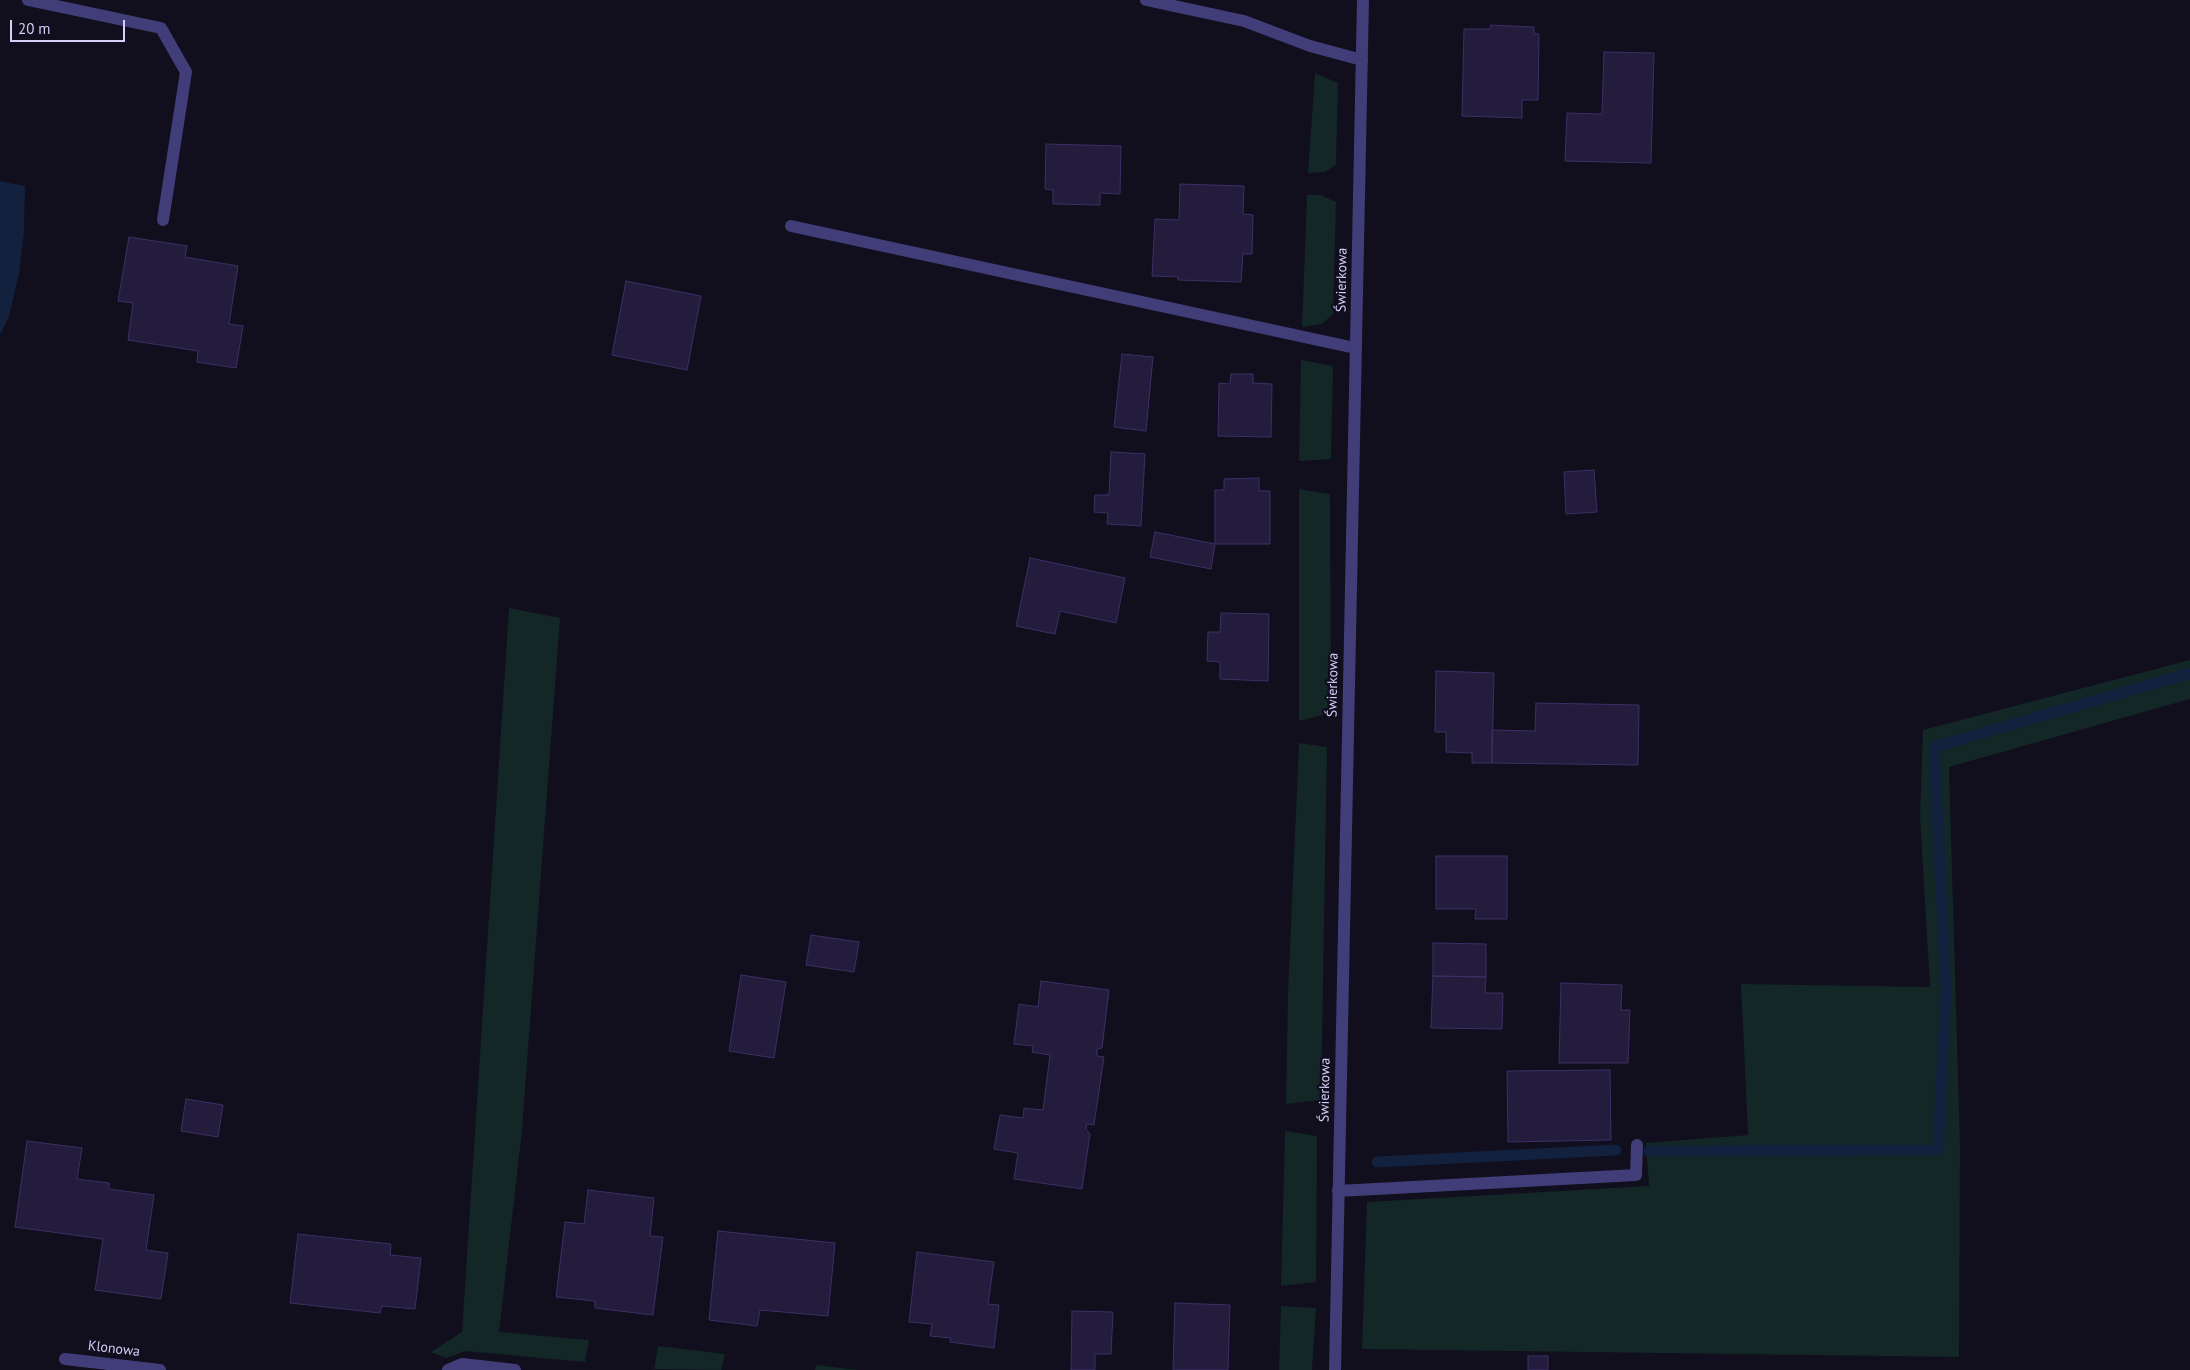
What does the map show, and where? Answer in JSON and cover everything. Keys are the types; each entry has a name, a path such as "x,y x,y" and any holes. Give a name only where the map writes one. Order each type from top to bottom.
{"street":[{"path":"28,0 160,28 186,72 163,220"},
{"path":"1146,0 1244,21 1310,46 1362,60"},
{"name":"Świerkowa","path":"1336,1370 1338,1191 1363,0"},
{"path":"791,226 1355,348"},
{"path":"1338,1191 1636,1175 1637,1146"},
{"name":"Klonowa","path":"65,1359 160,1370"},
{"path":"448,1370 462,1364 515,1370"}],"green space":[{"path":"1315,73 1338,83 1336,165 1325,172 1308,173"},
{"path":"1307,195 1321,195 1336,202 1333,314 1322,324 1302,327"},
{"path":"1301,360 1333,366 1331,459 1299,461"},
{"path":"1299,489 1330,494 1331,713 1299,721"},
{"path":"509,608 560,618 522,1130 499,1332 589,1340 585,1362 465,1351 446,1358 431,1352 462,1332"},
{"path":"2190,660 2190,699 1949,767 1960,1146 1959,1357 1362,1349 1367,1202 1649,1186 1646,1143 1748,1135 1741,984 1930,987 1920,817 1923,730"},
{"path":"1299,743 1327,747 1321,1100 1286,1104 1288,992"},
{"path":"1285,1131 1317,1136 1316,1282 1281,1286"},
{"path":"1281,1306 1316,1308 1312,1370 1279,1370"},
{"path":"658,1346 725,1354 721,1370 654,1369"},
{"path":"816,1365 858,1370 815,1370"}],"water":[{"path":"0,181 25,186 24,232 19,274 9,317 0,335"}],"building":[{"path":"1491,25 1534,27 1534,34 1539,34 1538,100 1522,100 1522,118 1462,116 1464,29 1490,29"},
{"path":"1604,52 1654,53 1651,163 1565,161 1567,113 1602,114"},
{"path":"1046,144 1121,146 1120,194 1100,193 1100,205 1053,204 1053,190 1045,189"},
{"path":"1180,184 1244,186 1243,214 1253,215 1252,254 1243,254 1241,282 1178,280 1178,277 1152,276 1155,219 1179,220"},
{"path":"129,237 187,246 185,257 238,266 229,324 243,326 236,368 197,362 198,351 128,340 133,303 118,301"},
{"path":"626,281 701,296 687,370 612,355"},
{"path":"1122,354 1153,357 1146,431 1114,427"},
{"path":"1231,374 1253,374 1253,383 1272,384 1271,437 1218,436 1219,383 1230,384"},
{"path":"1111,452 1145,454 1141,526 1107,524 1108,513 1094,512 1095,495 1109,495"},
{"path":"1594,470 1597,512 1566,514 1564,472"},
{"path":"1259,478 1259,491 1270,491 1270,544 1215,544 1215,490 1224,490 1224,479"},
{"path":"1155,532 1215,544 1211,569 1150,557"},
{"path":"1030,558 1125,578 1116,623 1060,611 1055,634 1016,626"},
{"path":"1221,613 1269,614 1268,681 1220,679 1220,662 1207,661 1208,632 1220,632"},
{"path":"1436,671 1494,673 1492,763 1472,763 1472,753 1446,752 1446,732 1435,732"},
{"path":"1536,703 1639,705 1638,765 1492,763 1492,730 1535,731"},
{"path":"1436,856 1507,856 1507,919 1475,919 1476,909 1436,909"},
{"path":"811,935 859,942 854,972 806,965"},
{"path":"1433,943 1486,944 1486,977 1433,976"},
{"path":"741,975 786,982 774,1058 729,1051"},
{"path":"1433,976 1486,977 1485,993 1503,993 1502,1029 1431,1028"},
{"path":"1041,981 1109,990 1102,1048 1097,1049 1097,1056 1104,1057 1094,1125 1087,1124 1086,1129 1090,1134 1082,1189 1014,1179 1018,1153 994,1149 1000,1115 1023,1118 1024,1108 1043,1110 1050,1055 1032,1052 1033,1046 1014,1044 1019,1004 1038,1007"},
{"path":"1561,983 1622,985 1621,1010 1630,1010 1628,1063 1559,1063"},
{"path":"1610,1070 1611,1140 1508,1142 1507,1071"},
{"path":"186,1099 223,1105 218,1137 181,1131"},
{"path":"27,1141 82,1148 77,1179 109,1183 109,1189 154,1195 146,1250 168,1253 161,1299 95,1290 103,1239 15,1227"},
{"path":"588,1190 654,1198 650,1236 663,1237 653,1315 595,1308 595,1301 556,1297 565,1222 584,1224"},
{"path":"718,1231 835,1243 828,1316 760,1310 757,1326 709,1320"},
{"path":"298,1234 391,1244 390,1255 421,1258 415,1309 382,1306 380,1313 290,1303"},
{"path":"917,1252 994,1262 988,1304 999,1305 994,1348 950,1342 951,1338 930,1336 932,1324 909,1322"},
{"path":"1175,1303 1230,1305 1228,1370 1173,1370"},
{"path":"1072,1311 1113,1312 1111,1354 1095,1354 1095,1370 1071,1370"},
{"path":"1528,1356 1548,1356 1548,1370 1528,1370"}],"waterway":[{"path":"1649,1151 1938,1150 1946,991 1934,747 2190,673"},
{"path":"1377,1162 1616,1150"}]}
